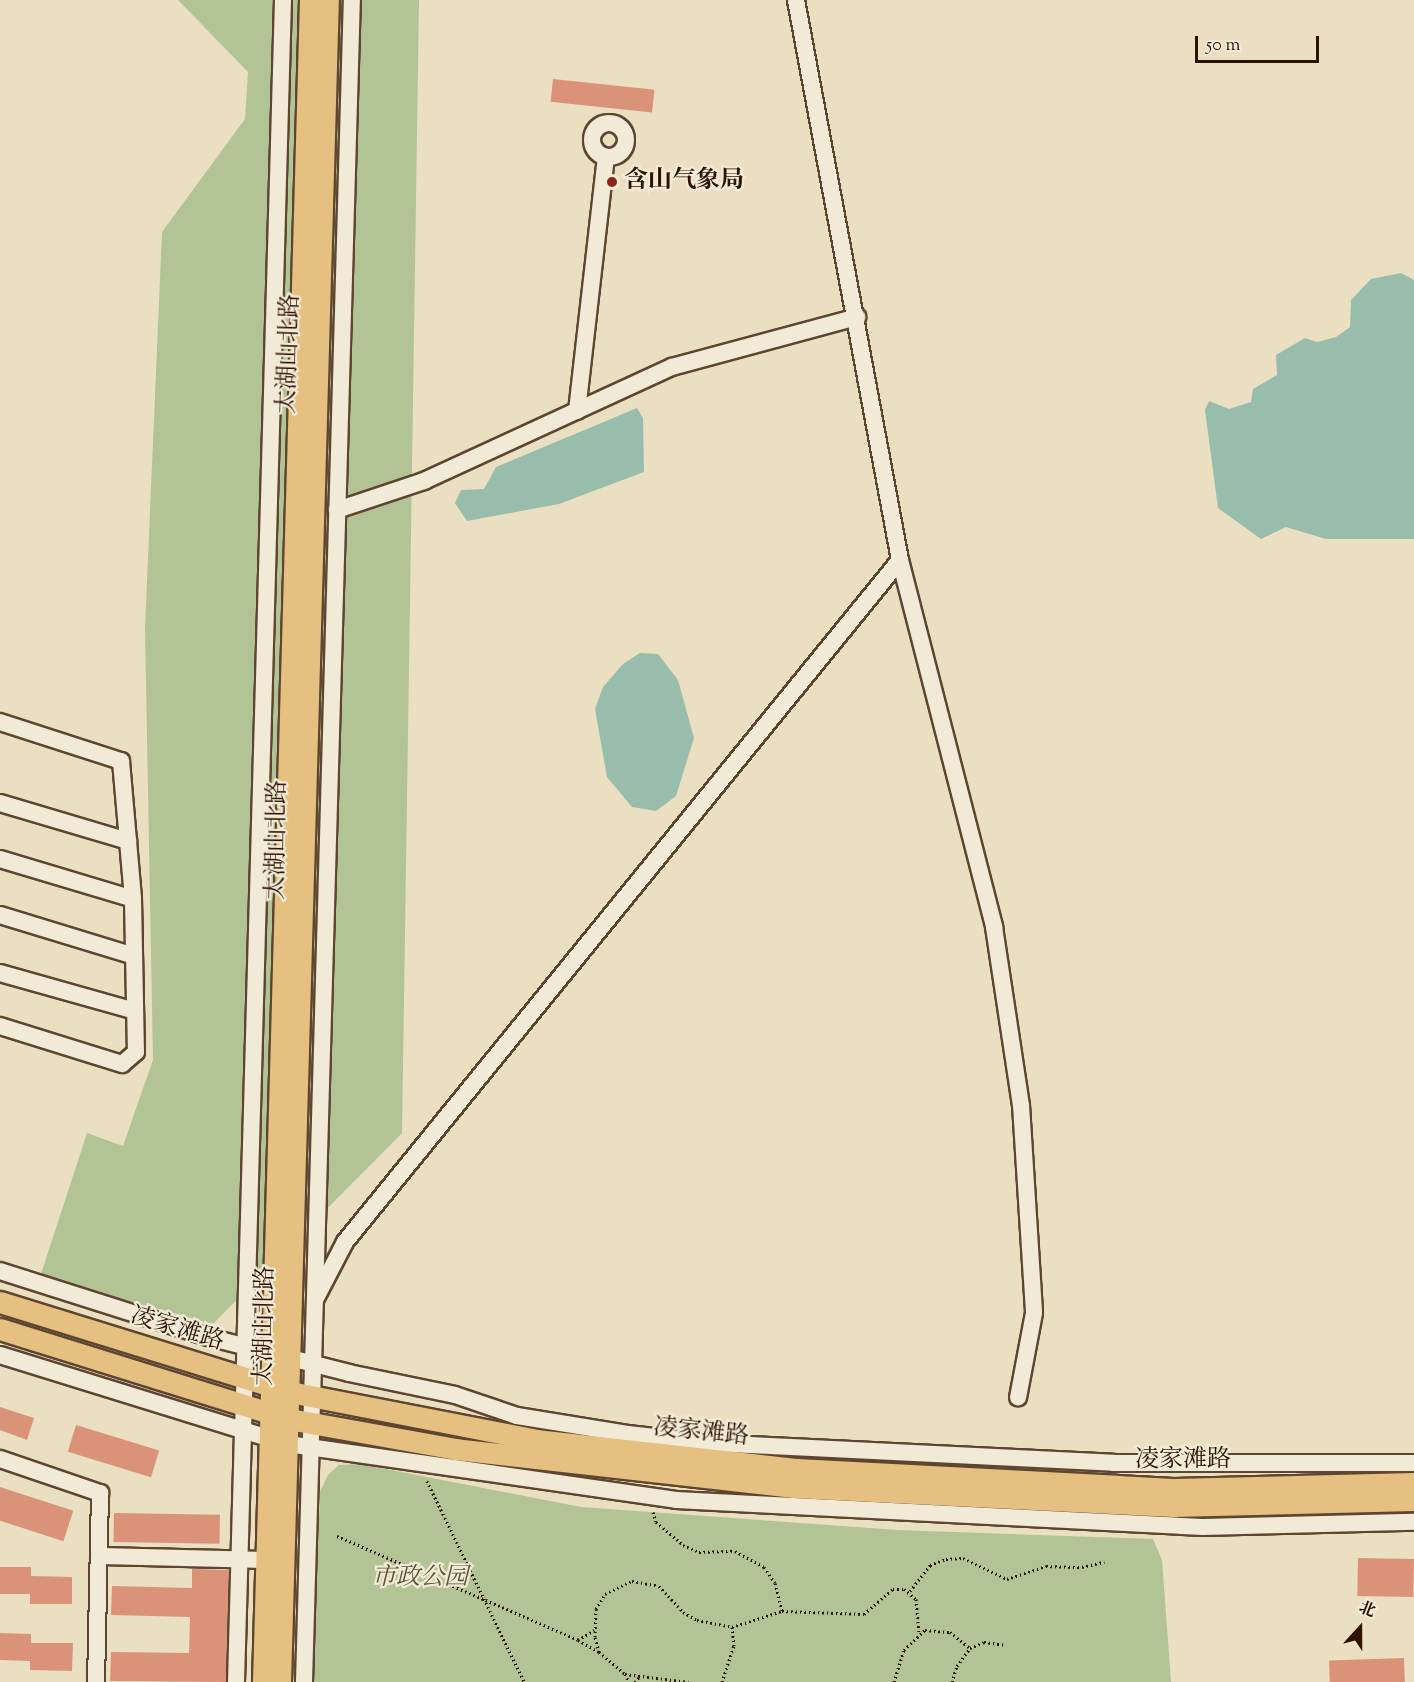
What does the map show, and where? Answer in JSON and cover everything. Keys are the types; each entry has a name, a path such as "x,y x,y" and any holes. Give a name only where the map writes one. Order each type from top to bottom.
{"main road":[{"name":"太湖山北路","path":"282,1356 310,0"},
{"name":"太湖山北路","path":"280,1682 280,1416 327,0"},
{"name":"凌家滩路","path":"0,1302 281,1390 537,1440 796,1469 1173,1489 1414,1483"},
{"name":"凌家滩路","path":"0,1329 280,1416 454,1449 795,1487 1173,1506 1414,1500"},
{"name":"太湖山北路","path":"263,1682 267,1560 280,1442"}],"street":[{"path":"236,1682 243,1346 283,0"},
{"path":"304,1682 352,0"},
{"path":"796,0 857,317 900,560 994,927 1021,1105 1034,1312 1018,1398"},
{"path":"577,411 606,156"},
{"path":"337,510 424,480 672,367 857,317"},
{"path":"315,1302 345,1242 900,560"},
{"path":"0,722 121,761 133,899 136,1052 122,1064 0,1026"},
{"path":"0,803 128,841"},
{"path":"0,859 133,899"},
{"path":"0,915 134,956"},
{"path":"0,974 135,1011"},
{"path":"0,1271 243,1346 455,1395 525,1417 709,1443 1114,1463 1414,1463"},
{"path":"0,1355 280,1442 419,1465 504,1473 676,1500 823,1510 1202,1527 1414,1522"},
{"path":"0,1459 100,1492 96,1682"},
{"path":"99,1556 267,1560"}],"path":[{"path":"419,1465 524,1682"},
{"path":"652,1510 656,1522 683,1545 699,1552 735,1551 764,1566 775,1583 782,1611"},
{"path":"337,1536 578,1641 599,1652 625,1674 629,1682"},
{"path":"910,1591 930,1565 946,1559 963,1558 1007,1578 1046,1566 1082,1567 1104,1562"},
{"path":"599,1652 595,1628 596,1610 605,1594 632,1581 659,1586 683,1612 697,1620 732,1627 782,1611 864,1614 893,1589 910,1591"},
{"path":"910,1591 919,1610 919,1633"},
{"path":"722,1682 734,1646 732,1627"},
{"path":"578,1641 595,1628"},
{"path":"894,1682 904,1650 919,1633 937,1629 950,1632 970,1648"},
{"path":"952,1682 957,1666 970,1648 984,1642 1006,1645"},
{"path":"625,1674 688,1682"},
{"path":"635,1682 639,1677"}],"green space":[{"path":"178,0 419,0 402,1133 213,1324 40,1277 87,1133 123,1146 153,1060 145,629 162,232 245,119 248,72"},
{"name":"市政公园","path":"360,1464 581,1507 897,1530 1153,1539 1162,1560 1171,1682 313,1682 320,1492 328,1475 339,1465"}],"shaded area":[{"path":"1401,273 1414,280 1414,539 1326,539 1286,527 1261,539 1218,508 1205,410 1209,401 1229,409 1251,402 1253,389 1277,375 1276,355 1305,338 1317,342 1336,337 1350,327 1351,300 1371,279"},
{"path":"637,408 643,418 644,472 559,504 467,521 455,503 461,490 484,489 496,467"},
{"path":"640,653 658,654 678,680 694,738 676,796 656,811 632,807 607,777 595,709 603,687 623,664"}],"building":[{"path":"553,79 654,90 652,113 551,102"},
{"path":"0,1407 34,1418 27,1440 0,1430"},
{"path":"76,1425 159,1450 151,1477 68,1452"},
{"path":"0,1487 73,1511 63,1541 0,1521"},
{"path":"114,1513 220,1515 219,1544 113,1542"},
{"path":"1358,1558 1414,1559 1413,1597 1357,1596"},
{"path":"0,1567 31,1567 31,1576 72,1577 72,1604 30,1604 30,1594 0,1594"},
{"path":"192,1569 229,1570 226,1682 110,1681 111,1652 189,1653 190,1617 111,1615 112,1586 192,1588"},
{"path":"0,1633 31,1634 31,1643 73,1643 72,1671 30,1670 30,1661 0,1660"},
{"path":"1404,1658 1405,1682 1330,1682 1329,1661"}],"place":[{"name":"含山气象局","path":"612,182"}]}
